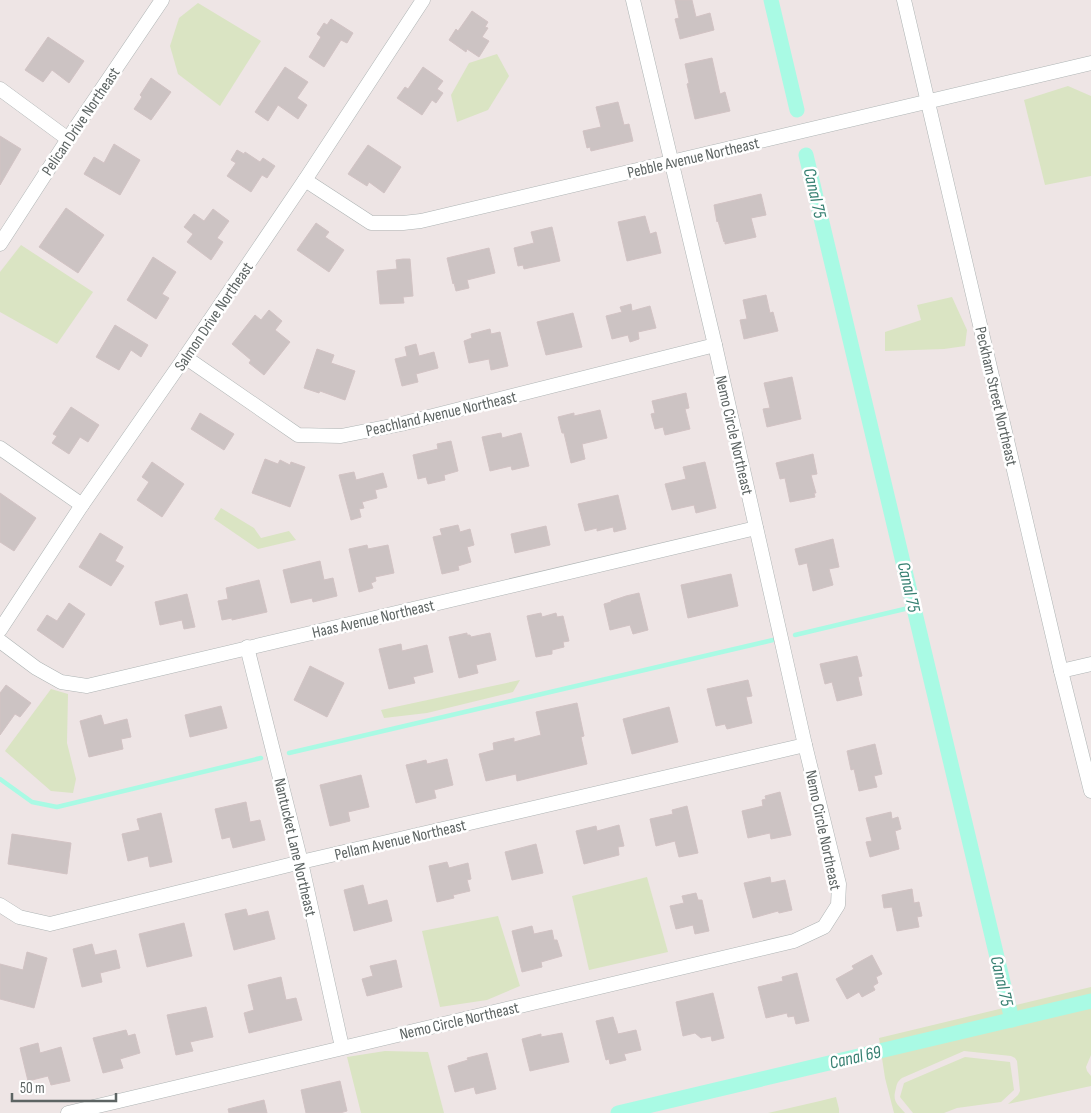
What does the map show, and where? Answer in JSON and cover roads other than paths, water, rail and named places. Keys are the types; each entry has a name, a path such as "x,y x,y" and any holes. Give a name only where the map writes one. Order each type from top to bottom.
{"street":[{"name":"Pelican Drive Northeast","path":"0,244 162,0"},
{"name":"Salmon Drive Northeast","path":"0,630 82,505 305,180 423,0"},
{"name":"Nemo Circle Northeast","path":"68,1113 794,941 824,927 838,905 839,884 805,746 714,344 633,0"},
{"name":"Peckham Street Northeast","path":"904,0 1091,792"},
{"name":"Pebble Avenue Northeast","path":"305,180 371,223 421,221 1091,63"},
{"path":"0,89 68,139"},
{"name":"Peachland Avenue Northeast","path":"185,357 298,434 341,436 401,424 714,344"},
{"path":"0,448 82,505"},
{"name":"Haas Avenue Northeast","path":"0,641 36,668 60,682 87,686 756,528"},
{"name":"Nantucket Lane Northeast","path":"247,647 300,862 342,1047"},
{"path":"1061,671 1091,664"},
{"name":"Pellam Avenue Northeast","path":"0,905 19,917 50,924 300,862 805,746"}],"waterway":[{"name":"Canal 75","path":"771,0 797,110"},
{"name":"Canal 75","path":"806,155 1012,1020"},
{"path":"795,635 913,607"},
{"path":"289,753 773,640"},
{"path":"0,779 32,802 57,807 261,758"},
{"name":"Canal 69","path":"618,1113 1091,1001"}]}
